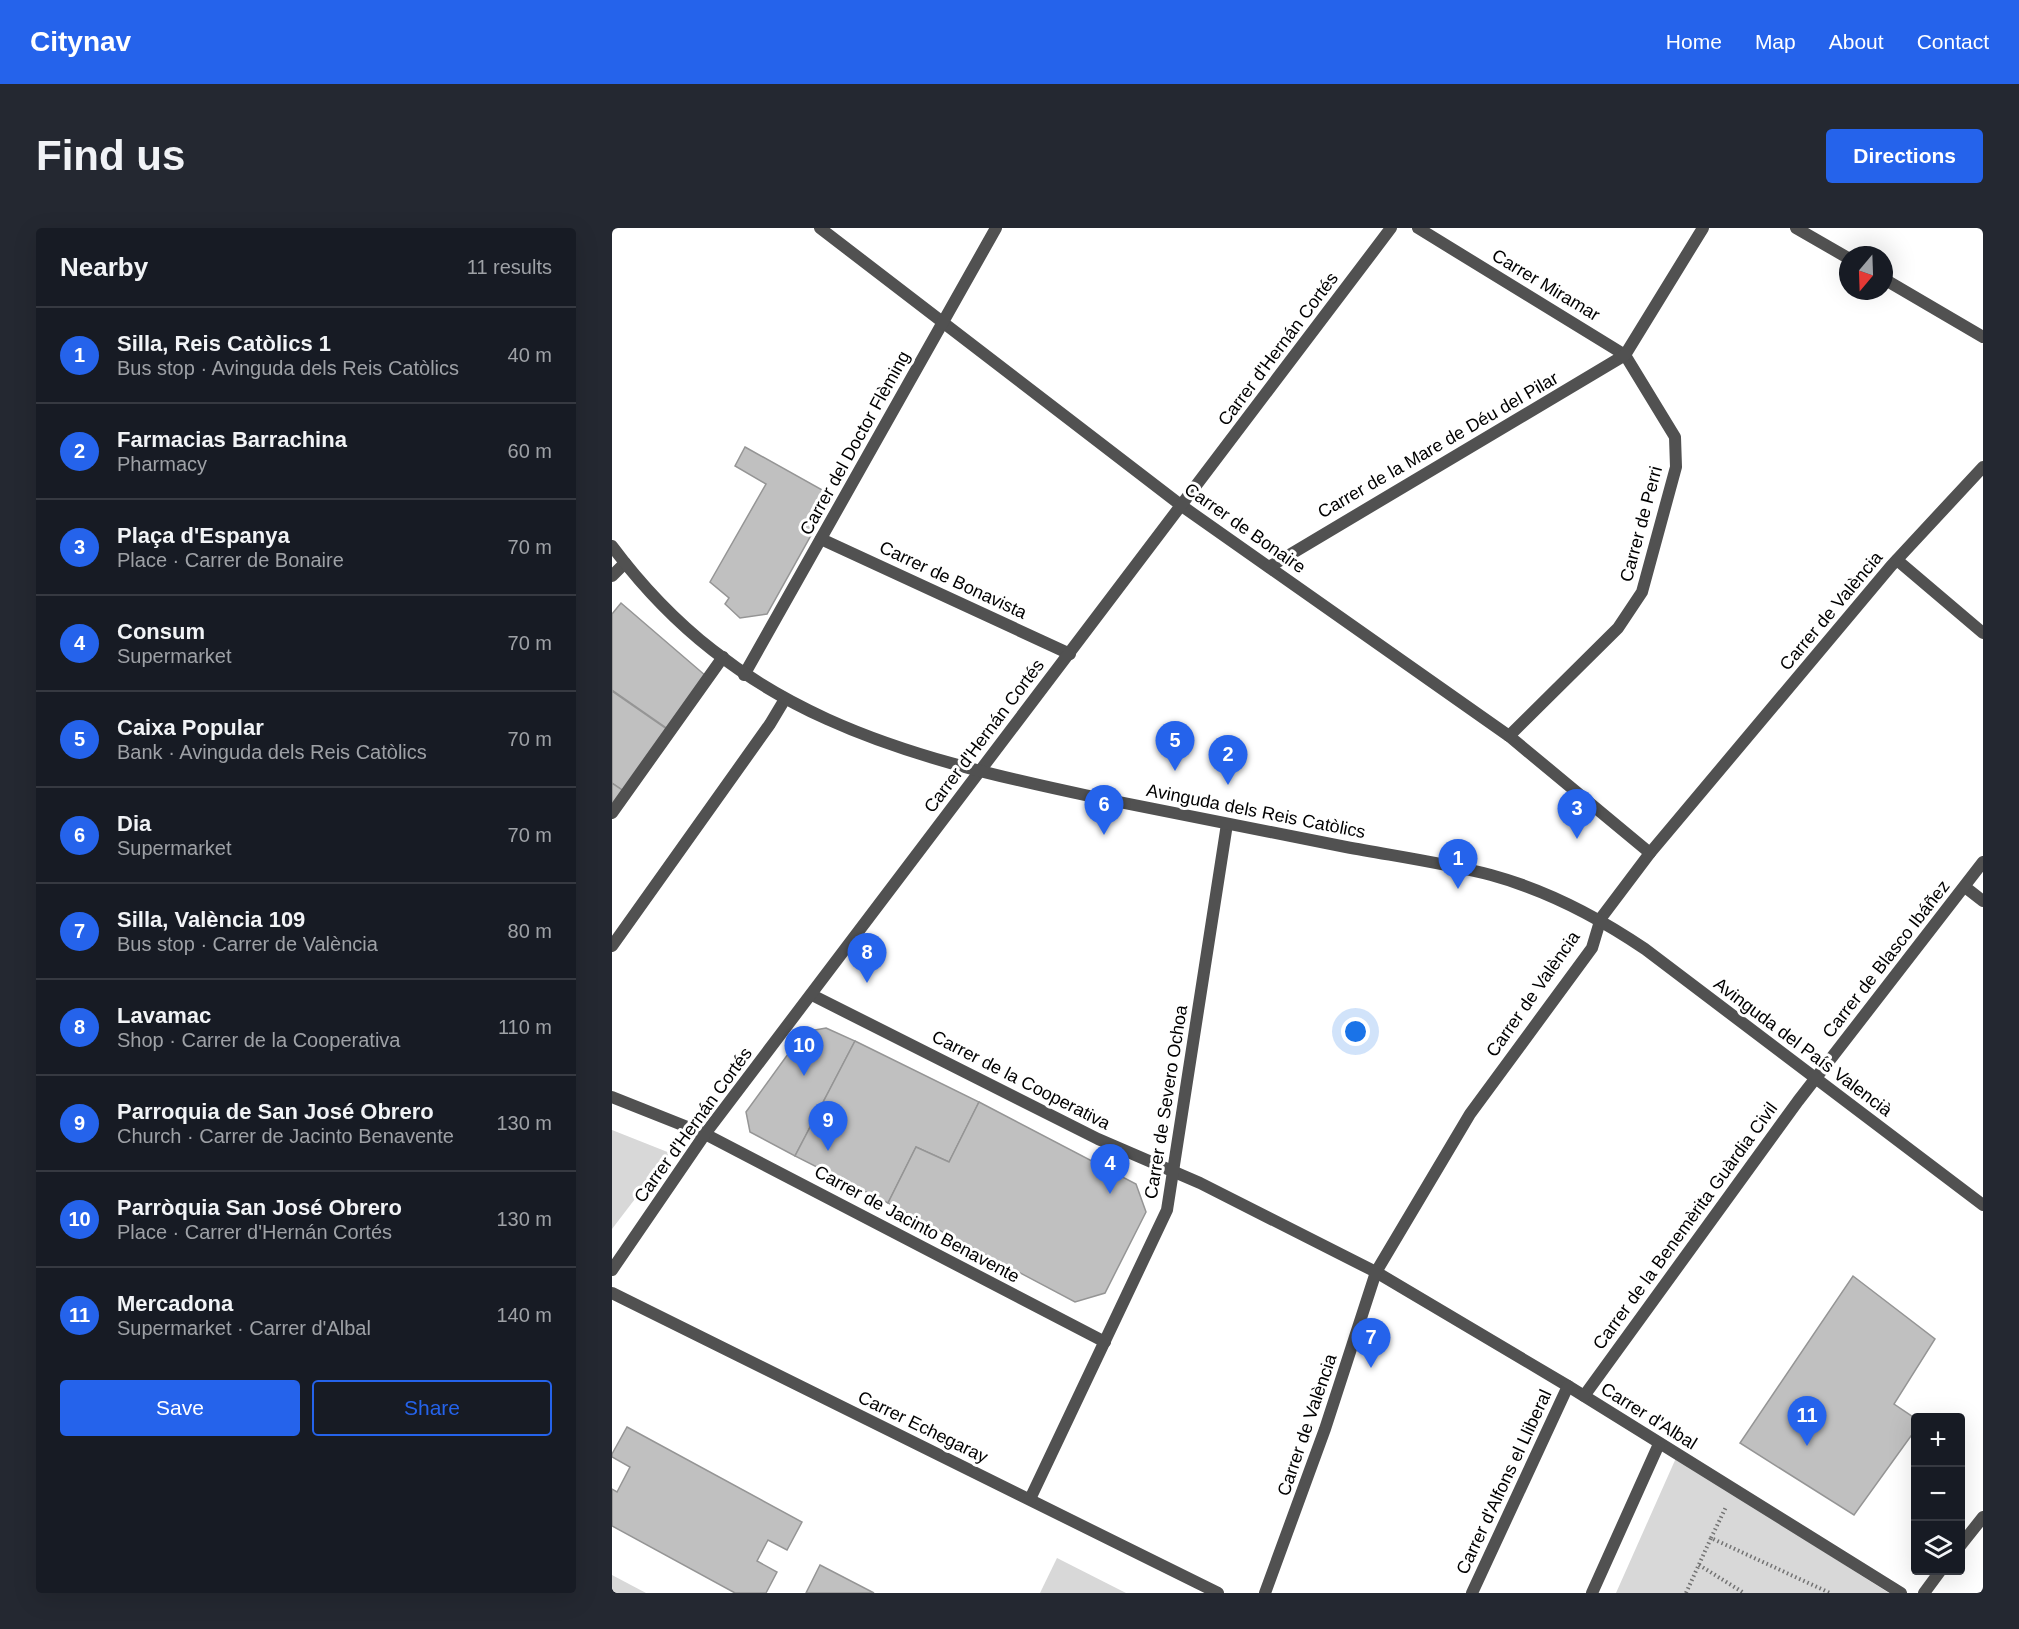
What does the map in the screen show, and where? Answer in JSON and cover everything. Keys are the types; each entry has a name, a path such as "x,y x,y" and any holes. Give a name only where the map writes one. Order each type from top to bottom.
{"street":[{"name":"Carrer de Bonaire","path":"820,228 942,324 1182,506 1509,736 1650,853"},
{"name":"Carrer del Doctor Flèming","path":"744,675 996,228"},
{"name":"Carrer d'Hernán Cortés","path":"612,1270 705,1134 1391,228"},
{"name":"Carrer Miramar","path":"1418,228 1625,355"},
{"path":"1625,355 1703,228"},
{"path":"1796,228 1839,253"},
{"path":"1893,284 1983,337"},
{"name":"Carrer de la Mare de Déu del Pilar","path":"1269,567 1625,355"},
{"name":"Carrer de Perri","path":"1509,736 1618,628 1642,592 1676,468 1675,437 1625,355"},
{"name":"Carrer de València","path":"1265,1593 1325,1429 1376,1272 1470,1114 1592,948 1600,918 1650,853 1897,560 1983,467"},
{"name":"Carrer de Bonavista","path":"821,539 1070,654"},
{"name":"Avinguda dels Reis Catòlics","path":"612,546 681,623 744,675 810,713 887,745 980,772 1227,824 1492,875 1600,918"},
{"path":"1897,560 1983,633"},
{"path":"612,576 625,562"},
{"path":"612,813 723,657"},
{"path":"612,946 770,724 785,699"},
{"name":"Carrer de Severo Ochoa","path":"1030,1500 1167,1210 1227,824"},
{"name":"Carrer de Blasco Ibáñez","path":"1816,1079 1983,862"},
{"path":"1965,886 1983,901"},
{"name":"Avinguda del País Valencià","path":"1600,918 1983,1205"},
{"name":"Carrer de la Cooperativa","path":"812,995 1087,1134 1172,1173 1200,1183 1376,1272"},
{"name":"Carrer de la Benemèrita Guàrdia Civil","path":"1584,1396 1816,1079"},
{"name":"Carrer de Jacinto Benavente","path":"612,1096 705,1134 1105,1342"},
{"name":"Carrer d'Albal","path":"1376,1272 1568,1386 1901,1593"},
{"name":"Carrer Echegaray","path":"612,1293 1218,1593"},
{"name":"Carrer d'Alfons el Lliberal","path":"1472,1593 1568,1386"},
{"path":"1592,1593 1659,1444"},
{"path":"1965,1540 1983,1517"},
{"path":"1924,1593 1937,1575"}],"path":[{"path":"1686,1593 1734,1490"},
{"path":"1711,1538 1830,1593"},
{"path":"1699,1565 1744,1593"}],"shaded area":[{"path":"612,1130 670,1153 612,1229"},
{"path":"1676,1458 1889,1593 1616,1593"},
{"path":"1057,1558 1126,1593 1040,1593"},
{"path":"612,1575 646,1593 612,1593"}],"building":[{"path":"745,447 833,496 767,614 740,618 725,604 729,598 710,582 766,484 735,466"},
{"path":"621,603 706,676 668,729 612,690 612,614"},
{"path":"612,691 668,730 625,792 612,783"},
{"path":"612,783 625,792 612,809"},
{"path":"826,1028 855,1041 795,1156 750,1132 746,1112 804,1032"},
{"path":"855,1041 979,1102 949,1162 916,1147 888,1203 795,1156"},
{"path":"979,1102 1136,1184 1146,1212 1105,1293 1075,1302 888,1203 916,1147 949,1162"},
{"path":"1853,1276 1935,1339 1894,1404 1911,1416 1911,1436 1854,1515 1740,1443"},
{"path":"627,1427 802,1522 787,1550 768,1540 757,1561 777,1572 766,1593 735,1593 612,1526 612,1489 617,1492 630,1467 612,1457 612,1454"},
{"path":"820,1565 874,1593 806,1593"}],"place":[{"name":"Caixa Popular","path":"1175,771"},
{"name":"Farmacias Barrachina","path":"1228,785"},
{"name":"Dia","path":"1104,835"},
{"name":"Plaça d'Espanya","path":"1577,839"},
{"name":"Silla, Reis Catòlics 1","path":"1458,889"},
{"name":"Lavamac","path":"867,983"},
{"name":"Parròquia San José Obrero","path":"804,1076"},
{"name":"Parroquia de San José Obrero","path":"828,1151"},
{"name":"Consum","path":"1110,1194"},
{"name":"Silla, València 109","path":"1371,1368"},
{"name":"Mercadona","path":"1807,1446"}]}
